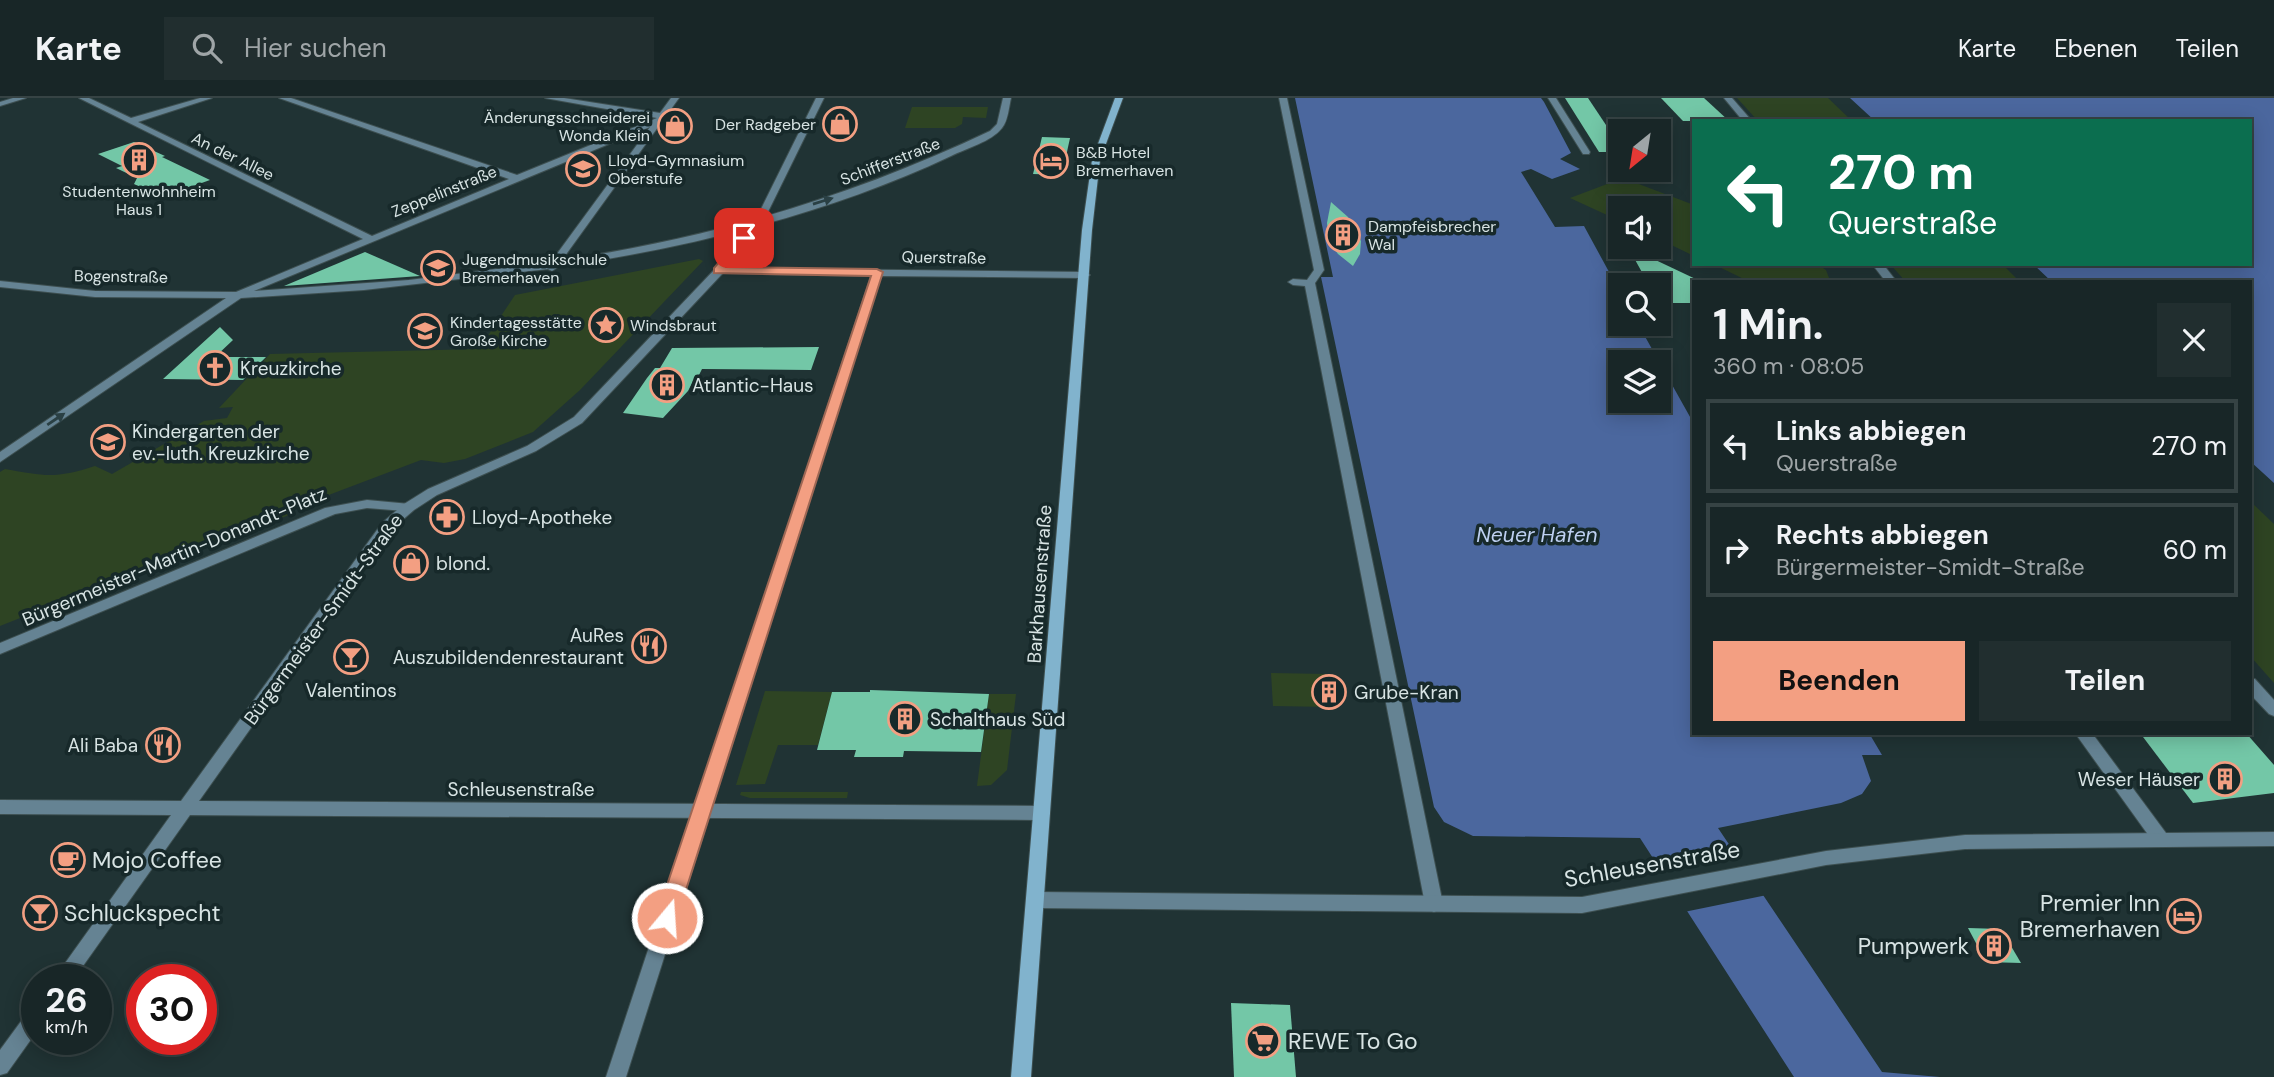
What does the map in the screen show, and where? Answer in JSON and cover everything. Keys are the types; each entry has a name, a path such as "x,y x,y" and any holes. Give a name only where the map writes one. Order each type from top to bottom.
{"main road":[{"name":"Barkhausenstraße","path":"1021,1077 1084,275 1097,160 1119,98"}],"street":[{"path":"0,104 22,98"},
{"name":"An der Allee","path":"83,98 370,239"},
{"path":"131,121 208,98"},
{"path":"283,98 516,178"},
{"path":"550,98 660,118"},
{"path":"552,268 675,98"},
{"name":"Bürgermeister-Smidt-Straße","path":"74,964 387,526 405,507 468,472 569,427 719,271 758,221 820,98"},
{"name":"Schifferstraße","path":"758,221 835,198 978,141 1001,125 1007,98"},
{"path":"1552,98 1586,152"},
{"path":"1728,98 1746,119"},
{"path":"1282,107 1298,201 1319,270"},
{"name":"Zeppelinstraße","path":"241,293 660,118"},
{"path":"0,458 241,293 352,290 552,268 682,242 758,221"},
{"path":"1879,266 1890,280"},
{"path":"1303,269 1319,270"},
{"path":"1319,270 1310,283 1434,904"},
{"name":"Querstraße","path":"719,271 1084,275"},
{"path":"616,1077 700,811 877,272"},
{"path":"1293,282 1310,283"},
{"name":"Bogenstraße","path":"0,284 95,294 241,293"},
{"name":"Bürgermeister-Martin-Donandt-Platz","path":"0,649 330,511 369,503 405,507"},
{"path":"2252,685 2274,710"},
{"path":"2084,735 2160,838"},
{"name":"Schleusenstraße","path":"0,807 1042,813"},
{"name":"Schleusenstraße","path":"1035,900 1581,905 1826,858 1965,842 2160,838 2274,839"},
{"path":"0,1066 21,1037"}],"green space":[{"path":"1737,98 1828,98 1850,119 1756,119"},
{"path":"912,107 988,107 986,118 963,117 962,124 955,128 905,128"},
{"path":"1612,182 1634,182 1670,196 1608,196 1608,215 1570,198"},
{"path":"1671,196 1692,204 1692,255 1671,245"},
{"path":"699,259 703,261 580,390 533,432 465,459 444,463 421,460 297,507 289,515 224,541 222,538 0,626 0,472 5,469 50,475 95,466 112,474 204,421 227,418 233,407 219,408 270,354 479,349 515,295"},
{"path":"1717,266 1820,266 1826,270 1829,278 1828,280 1746,280"},
{"path":"1892,266 2004,266 2018,280 1904,280"},
{"path":"2252,503 2274,524 2274,683 2252,658"},
{"path":"1271,673 1327,674 1331,707 1273,706"},
{"path":"765,691 832,692 818,745 778,745 765,784 736,785"},
{"path":"989,694 1016,694 1007,770 991,785 977,786"},
{"path":"741,792 848,792 847,798 750,798 740,795"}],"water":[{"name":"Neuer Hafen","path":"1295,98 1541,98 1544,102 1571,153 1560,159 1580,169 1552,179 1531,169 1521,172 1555,227 1584,226 1610,273 1608,336 1645,336 1653,350 1608,350 1608,413 1671,413 1671,383 1692,420 1692,735 1870,735 1882,755 1862,755 1871,781 1862,794 1841,803 1718,828 1882,1072 1940,1077 1794,1077 1640,838 1473,836 1444,822 1434,807 1321,277 1333,277"},
{"path":"1850,98 2274,98 2274,483 2252,463 2252,280 2050,280 2035,266 2252,266 2252,119 1873,119"}],"pier":[{"path":"1736,849 1767,895 1684,912 1654,865"}],"building":[{"path":"1565,98 1588,98 1608,128 1608,152 1599,152"},
{"path":"1661,98 1704,98 1727,119 1692,119 1683,121"},
{"name":"B&B Hotel Bremerhaven","path":"1042,137 1070,138 1062,175 1033,174"},
{"path":"134,142 210,180 168,195 158,189 151,192 134,184 137,178 116,168 122,166 98,154"},
{"name":"Dampfeisbrecher Wal","path":"1331,202 1348,217 1361,241 1360,254 1353,266 1338,254 1329,242 1327,223"},
{"path":"365,252 420,276 284,286 353,257"},
{"path":"1635,259 1653,259 1698,280 1692,280 1692,303 1671,303 1671,273 1642,273"},
{"name":"Kreuzkirche","path":"220,327 233,340 215,357 266,357 243,380 163,379"},
{"name":"Atlantic-Haus","path":"819,347 811,370 702,369 696,381 693,381 688,391 663,418 623,413 655,368 660,368 672,348"},
{"name":"Schalthaus Süd","path":"870,690 989,694 981,752 904,751 903,757 854,757 856,750 817,750 832,692"},
{"name":"Weser Häuser","path":"2142,735 2248,735 2274,765 2274,793 2193,803"},
{"name":"Pumpwerk","path":"1968,928 2001,929 2021,963 1986,962"},
{"name":"REWE To Go","path":"1231,1003 1290,1005 1296,1077 1234,1077"}],"place":[{"name":"Der Radgeber","path":"840,124"},
{"name":"Änderungsschneiderei Wonda Klein","path":"675,126"},
{"name":"Studentenwohnheim Haus 1","path":"139,160"},
{"name":"B&B Hotel Bremerhaven","path":"1051,161"},
{"name":"Lloyd-Gymnasium Oberstufe","path":"583,169"},
{"name":"Dampfeisbrecher Wal","path":"1343,235"},
{"name":"Jugendmusikschule Bremerhaven","path":"438,268"},
{"name":"Windsbraut","path":"606,325"},
{"name":"Kindertagesstätte Große Kirche","path":"425,331"},
{"name":"Kreuzkirche","path":"215,368"},
{"name":"Atlantic-Haus","path":"667,385"},
{"name":"Kindergarten der ev.-luth. Kreuzkirche","path":"108,442"},
{"name":"Lloyd-Apotheke","path":"447,517"},
{"name":"blond.","path":"411,563"},
{"name":"AuRes Auszubildendenrestaurant","path":"649,646"},
{"name":"Valentinos","path":"351,657"},
{"name":"Grube-Kran","path":"1329,692"},
{"name":"Schalthaus Süd","path":"905,719"},
{"name":"Ali Baba","path":"163,745"},
{"name":"Weser Häuser","path":"2225,779"},
{"name":"Mojo Coffee","path":"68,860"},
{"name":"Schluckspecht","path":"40,913"},
{"name":"Premier Inn Bremerhaven","path":"2184,916"},
{"name":"Pumpwerk","path":"1994,946"},
{"name":"REWE To Go","path":"1263,1041"}],"route":[{"path":"667,918 877,272 719,271 744,238"}]}
